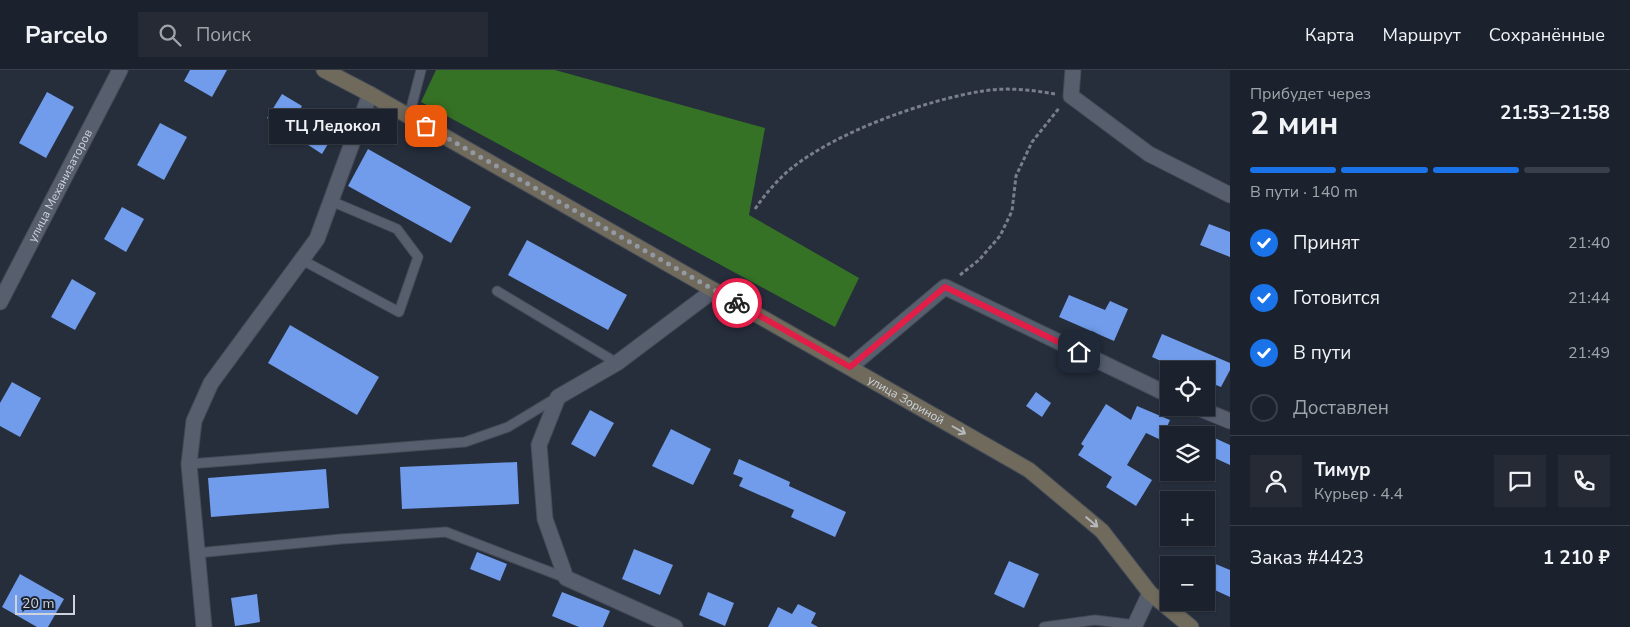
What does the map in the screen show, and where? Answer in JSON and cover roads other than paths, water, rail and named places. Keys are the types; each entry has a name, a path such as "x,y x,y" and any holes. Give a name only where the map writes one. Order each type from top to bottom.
{"main road":[{"name":"улица Зориной","path":"324,70 409,116 1029,470 1102,531 1150,593 1191,627"}],"street":[{"name":"улица Механизаторов","path":"0,302 120,70"},
{"path":"1073,70 1071,96 1149,154 1230,194"},
{"path":"204,627 189,464 194,421 211,383 318,239 370,94"},
{"path":"850,367 945,287 1160,391"},
{"path":"675,627 566,578 545,519 539,445 558,397 617,363 714,290"},
{"path":"1215,415 1230,421"},
{"path":"1135,626 1150,593"}],"lane":[{"path":"409,116 421,70"},
{"path":"302,260 399,312 418,258 397,229 331,201"},
{"path":"497,290 617,363"},
{"path":"189,464 465,442 508,427 558,397"},
{"path":"197,553 341,538 446,532 566,578"},
{"path":"1044,627 1095,620 1135,626"}],"place":[{"name":"ТЦ Ледокол","path":"426,126"}]}
